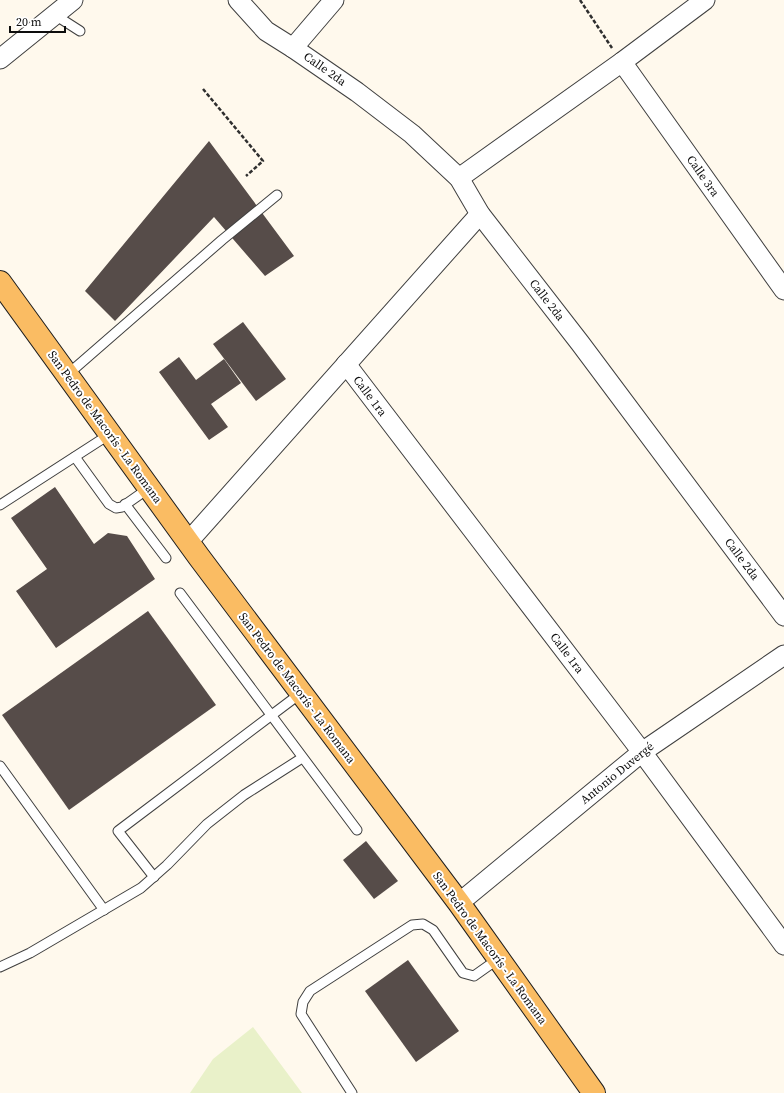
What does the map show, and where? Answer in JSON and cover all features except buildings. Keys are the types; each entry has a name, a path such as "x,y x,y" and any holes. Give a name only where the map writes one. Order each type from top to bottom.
{"main road":[{"name":"San Pedro de Macorís - La Romana","path":"0,282 188,542 459,903 594,1093"}],"street":[{"name":"Calle 2da","path":"238,0 266,31 357,92 412,134 459,178 480,214 580,343 784,616"},
{"path":"293,48 334,0"},
{"path":"459,178 622,62 704,0"},
{"path":"0,59 65,5"},
{"name":"Calle 3ra","path":"622,62 784,290"},
{"path":"188,542 480,214"},
{"name":"Calle 1ra","path":"346,364 642,752 784,945"},
{"name":"Antonio Duvergé","path":"459,903 642,752 784,655"}],"lane":[{"path":"65,5 80,31"},
{"path":"67,375 222,240 277,195"},
{"path":"0,505 110,434"},
{"path":"75,457 109,504 116,508 122,507 149,488"},
{"path":"125,504 166,558"},
{"path":"180,593 357,830"},
{"path":"154,877 118,831 301,693"},
{"path":"0,967 30,953 141,888 207,824 244,795 302,758"},
{"path":"0,766 104,910"},
{"path":"352,1093 301,1014 303,1002 310,991 412,925 423,924 433,930 463,973 474,976 498,959"}],"path":[{"path":"580,0 622,62"},
{"path":"203,88 263,161 246,176"}],"green space":[{"path":"253,1027 302,1093 190,1093 213,1059"}]}
